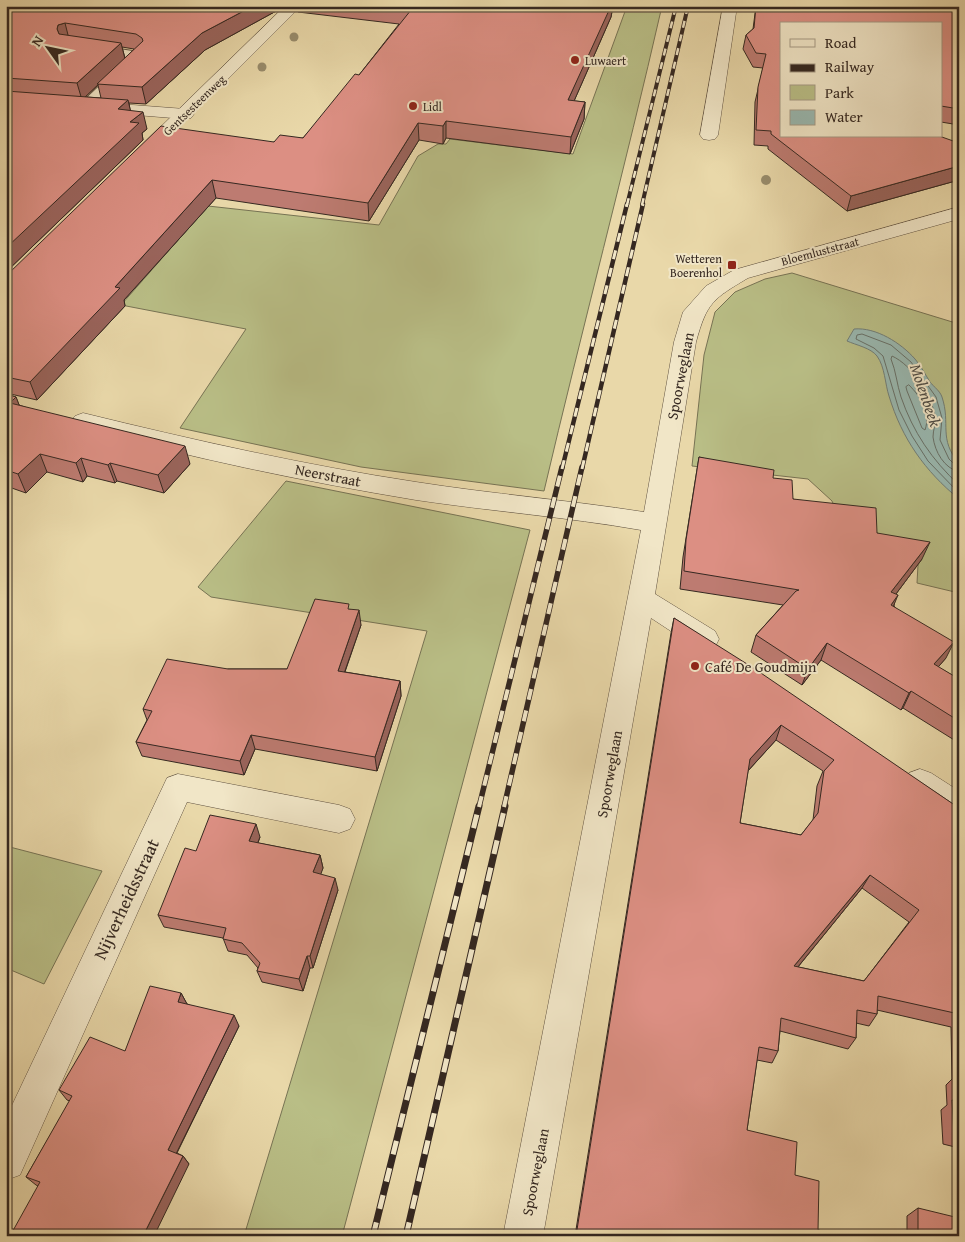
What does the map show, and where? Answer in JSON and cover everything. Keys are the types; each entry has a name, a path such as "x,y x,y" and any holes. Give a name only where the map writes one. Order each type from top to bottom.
{"street":[{"name":"Gentsesteenweg","path":"134,163 294,6"},
{"path":"709,135 730,6"},
{"path":"65,105 185,114"},
{"name":"Bloemluststraat","path":"694,312 713,290 741,274 959,213"},
{"name":"Spoorweglaan","path":"522,1236 655,523 684,342 694,312"},
{"name":"Neerstraat","path":"62,416 223,455 398,488 584,511 655,523"},
{"path":"641,598 729,655"},
{"path":"901,769 959,808"},
{"name":"Nijverheidsstraat","path":"6,1161 178,787 340,819"}],"lane":[{"path":"77,47 139,56 85,106"}],"green space":[{"path":"627,6 662,6 544,491 361,467 180,428 246,329 121,305 208,206 379,225 418,156 438,144 446,144 450,139 573,154"},
{"path":"792,273 959,324 959,593 917,583 918,565 844,529 832,501 808,479 692,466 704,355 715,312 735,292 765,279"},
{"path":"286,481 530,530 342,1236 244,1236 427,631 211,597 198,587"},
{"path":"6,846 102,871 44,984 6,968"}],"water":[{"name":"Molenbeek","path":"854,329 879,333 903,347 915,359 930,382 940,393 946,415 947,439 959,463 959,499 936,477 916,453 894,412 882,365 877,356 867,349 847,341"}],"building":[{"path":"6,6 253,6 202,33 142,87 97,84 143,41 142,38 136,34 65,23 58,25 59,34 121,43 77,83 6,78"},
{"path":"384,6 611,6 568,100 585,102 571,137 446,121 443,126 418,123 368,203 212,180 115,287 120,288 30,382 6,377 6,275 161,126 274,142 280,135 303,138 355,74 359,75 411,10"},
{"path":"756,6 959,6 959,109 942,106 942,22 780,22 780,138 942,137 959,143 959,166 851,196 771,134 771,131 756,130 758,87 766,54 756,53 746,35 754,28"},
{"path":"6,91 128,100 118,109 143,112 130,122 139,123 6,248"},
{"path":"6,394 16,397 10,403 185,446 158,475 110,463 108,465 81,458 76,463 40,454 18,474 6,470"},
{"path":"699,457 774,470 773,478 792,480 793,499 876,508 877,533 930,542 891,592 898,595 891,605 954,642 934,664 959,679 959,721 827,643 808,669 756,635 799,590 684,571 686,540"},
{"path":"315,599 349,604 348,609 359,610 338,671 400,681 375,757 251,735 240,761 136,742 152,711 143,709 167,659 228,669 287,669"},
{"path":"674,618 755,669 959,808 959,1014 878,996 877,1014 857,1010 856,1038 781,1018 778,1051 759,1047 747,1130 797,1142 795,1175 819,1181 818,1230 846,1236 576,1236","holes":["781,725 834,760 824,771 818,813 801,835 740,823 750,759","870,875 919,910 864,981 794,966"]},
{"path":"210,815 256,824 249,841 320,855 313,872 335,878 310,956 307,956 299,979 257,971 260,963 242,943 223,939 226,928 158,915 185,848 196,851"},
{"path":"150,986 181,993 178,1002 234,1015 168,1150 183,1156 143,1236 10,1236 40,1182 26,1177 72,1096 59,1090 90,1037 125,1051"},
{"path":"957,1074 959,1075 959,1136 954,1135 952,1100 958,1102"},
{"path":"918,1208 959,1218 959,1236 918,1236"}],"railway":[{"path":"627,205 676,6"},
{"path":"642,205 688,6"},
{"path":"562,469 627,204"},
{"path":"582,469 643,204"},
{"path":"479,807 562,467"},
{"path":"504,807 582,467"},
{"path":"373,1236 479,806"},
{"path":"406,1236 505,806"}],"place":[{"name":"Luwaert","path":"575,60"},
{"name":"Lidl","path":"413,106"},
{"name":"Wetteren Boerenhol","path":"732,265"},
{"name":"Café De Goudmijn","path":"695,666"}]}
